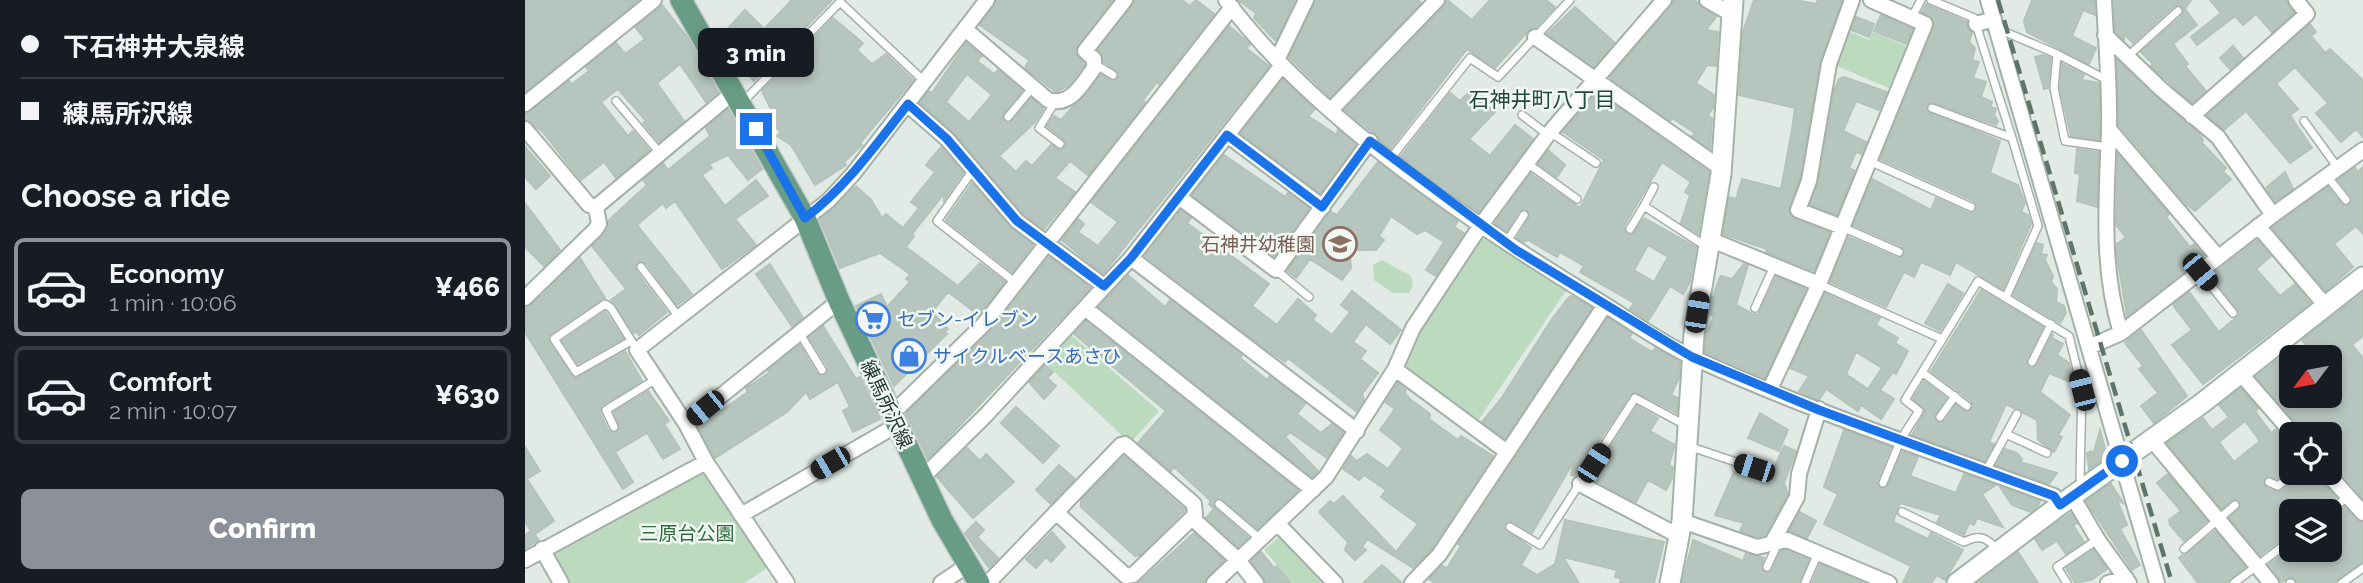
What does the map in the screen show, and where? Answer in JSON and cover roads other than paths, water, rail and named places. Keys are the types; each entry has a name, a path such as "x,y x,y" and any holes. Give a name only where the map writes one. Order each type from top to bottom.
{"main road":[{"name":"練馬所沢線","path":"681,0 739,97 805,218 839,301 922,478 974,574"}],"street":[{"path":"525,104 654,0"},
{"path":"787,583 706,462 686,424 634,345 679,317 828,201 853,174 987,0"},
{"path":"965,29 1033,87 1055,102 1071,98 1095,64 1085,51 1125,0"},
{"path":"922,478 986,415 1131,258 1280,62 1306,0"},
{"path":"1331,110 1437,0"},
{"path":"1214,583 1313,490 1357,431 1395,369 1413,328 1481,225 1549,133 1664,0"},
{"path":"1670,583 1682,529 1692,357 1708,243 1722,169 1732,7 1707,0"},
{"path":"1842,227 1798,211 1809,181 1829,64 1851,0"},
{"path":"1988,0 2157,583"},
{"path":"2104,0 2109,80 2104,216 2107,278 2121,333"},
{"path":"2192,116 2307,14 2296,0"},
{"path":"1770,388 1819,284 1925,24 1881,2"},
{"path":"741,515 894,419 983,325 1017,284 1229,4 1280,62 1331,110 1391,158 1506,243 1692,357 1819,410 2054,496 2072,496"},
{"path":"1976,24 1995,24"},
{"path":"2105,35 2218,137 2273,215"},
{"path":"1535,37 1722,169"},
{"path":"596,207 660,153 739,97"},
{"path":"908,104 947,139 1017,221 1104,286"},
{"path":"525,129 589,205 596,207"},
{"path":"2109,129 2218,257"},
{"path":"1227,135 1322,207"},
{"path":"1179,197 1276,270 1370,141"},
{"path":"2089,347 2121,333 2258,226 2363,150"},
{"path":"525,298 595,230 599,224 596,207"},
{"path":"2258,226 2326,306"},
{"path":"1708,243 1775,264 1819,284"},
{"path":"1131,258 1357,431"},
{"path":"1957,583 2072,496 2152,440 2362,279"},
{"path":"686,424 839,301"},
{"path":"1412,583 1439,555 1605,305"},
{"path":"1085,308 1313,490"},
{"path":"1395,369 1507,452"},
{"path":"2240,373 2283,422"},
{"path":"1776,541 1797,497 1799,474 1819,410"},
{"path":"2152,440 2271,583"},
{"path":"988,583 1121,444 1125,444 1194,505 1192,518 1133,575 1126,576 1056,512"},
{"path":"525,561 706,462"},
{"path":"1580,484 1682,529 1757,547 1787,540 1889,583"},
{"path":"2337,485 2363,513"},
{"path":"2072,496 2127,581 2108,583"},
{"path":"1192,518 1238,560 1256,583"},
{"path":"1277,523 1335,583"},
{"path":"543,549 561,583"},
{"path":"941,583 974,574"}],"lane":[{"path":"1391,158 1470,58 1498,77 1570,0"},
{"path":"1912,17 1921,0"},
{"path":"1931,0 1974,18 2038,226 2006,296"},
{"path":"739,97 840,2 925,82"},
{"path":"2129,55 2178,11"},
{"path":"1995,24 2109,80"},
{"path":"2057,54 2054,88 2065,141 2108,147"},
{"path":"1095,64 1113,75"},
{"path":"1008,117 1033,87"},
{"path":"616,101 660,153"},
{"path":"1055,102 1039,128 1060,144"},
{"path":"1932,108 2011,138"},
{"path":"1522,115 1596,163"},
{"path":"2304,121 2346,200"},
{"path":"1868,161 1971,207"},
{"path":"1527,163 1577,199"},
{"path":"973,170 937,221 1017,284"},
{"path":"1630,229 1654,187"},
{"path":"1644,206 1708,243"},
{"path":"1506,243 1524,215"},
{"path":"1842,227 1899,252"},
{"path":"1755,307 1775,264"},
{"path":"641,267 679,317"},
{"path":"1276,270 1309,297"},
{"path":"2200,272 2233,313"},
{"path":"1884,483 1901,439 1919,411 1905,400 1978,281 2069,336 2082,390 2080,478 2072,496"},
{"path":"1819,284 1942,339"},
{"path":"605,304 611,308 634,345 576,372 554,339 605,304"},
{"path":"2032,362 2051,324"},
{"path":"799,332 822,370"},
{"path":"1922,372 1967,406"},
{"path":"614,427 606,410 656,379"},
{"path":"1940,417 1955,396"},
{"path":"1510,527 1540,545 1635,398 1688,436 1754,468"},
{"path":"1986,471 2017,414"},
{"path":"2006,434 2047,453"},
{"path":"2269,482 2273,486 2279,485"},
{"path":"2342,501 2348,497"},
{"path":"1219,504 1261,539"},
{"path":"2184,549 2235,505"},
{"path":"1902,512 1964,542 1978,536 1985,538 1998,552"},
{"path":"2067,583 2057,567 2098,540"},
{"path":"1767,567 1776,541"},
{"path":"2234,583 2279,549"},
{"path":"1805,583 1818,553"},
{"path":"2342,583 2354,580 2363,568"}],"railway":[{"path":"1998,0 2172,583"}],"place":[{"name":"石神井幼稚園","path":"1340,244"},
{"name":"セブン-イレブン","path":"873,319"},
{"name":"サイクルベースあさひ","path":"909,356"}],"district":[{"name":"石神井町八丁目","path":"1542,100"}],"park label":[{"name":"三原台公園","path":"687,533"}]}
